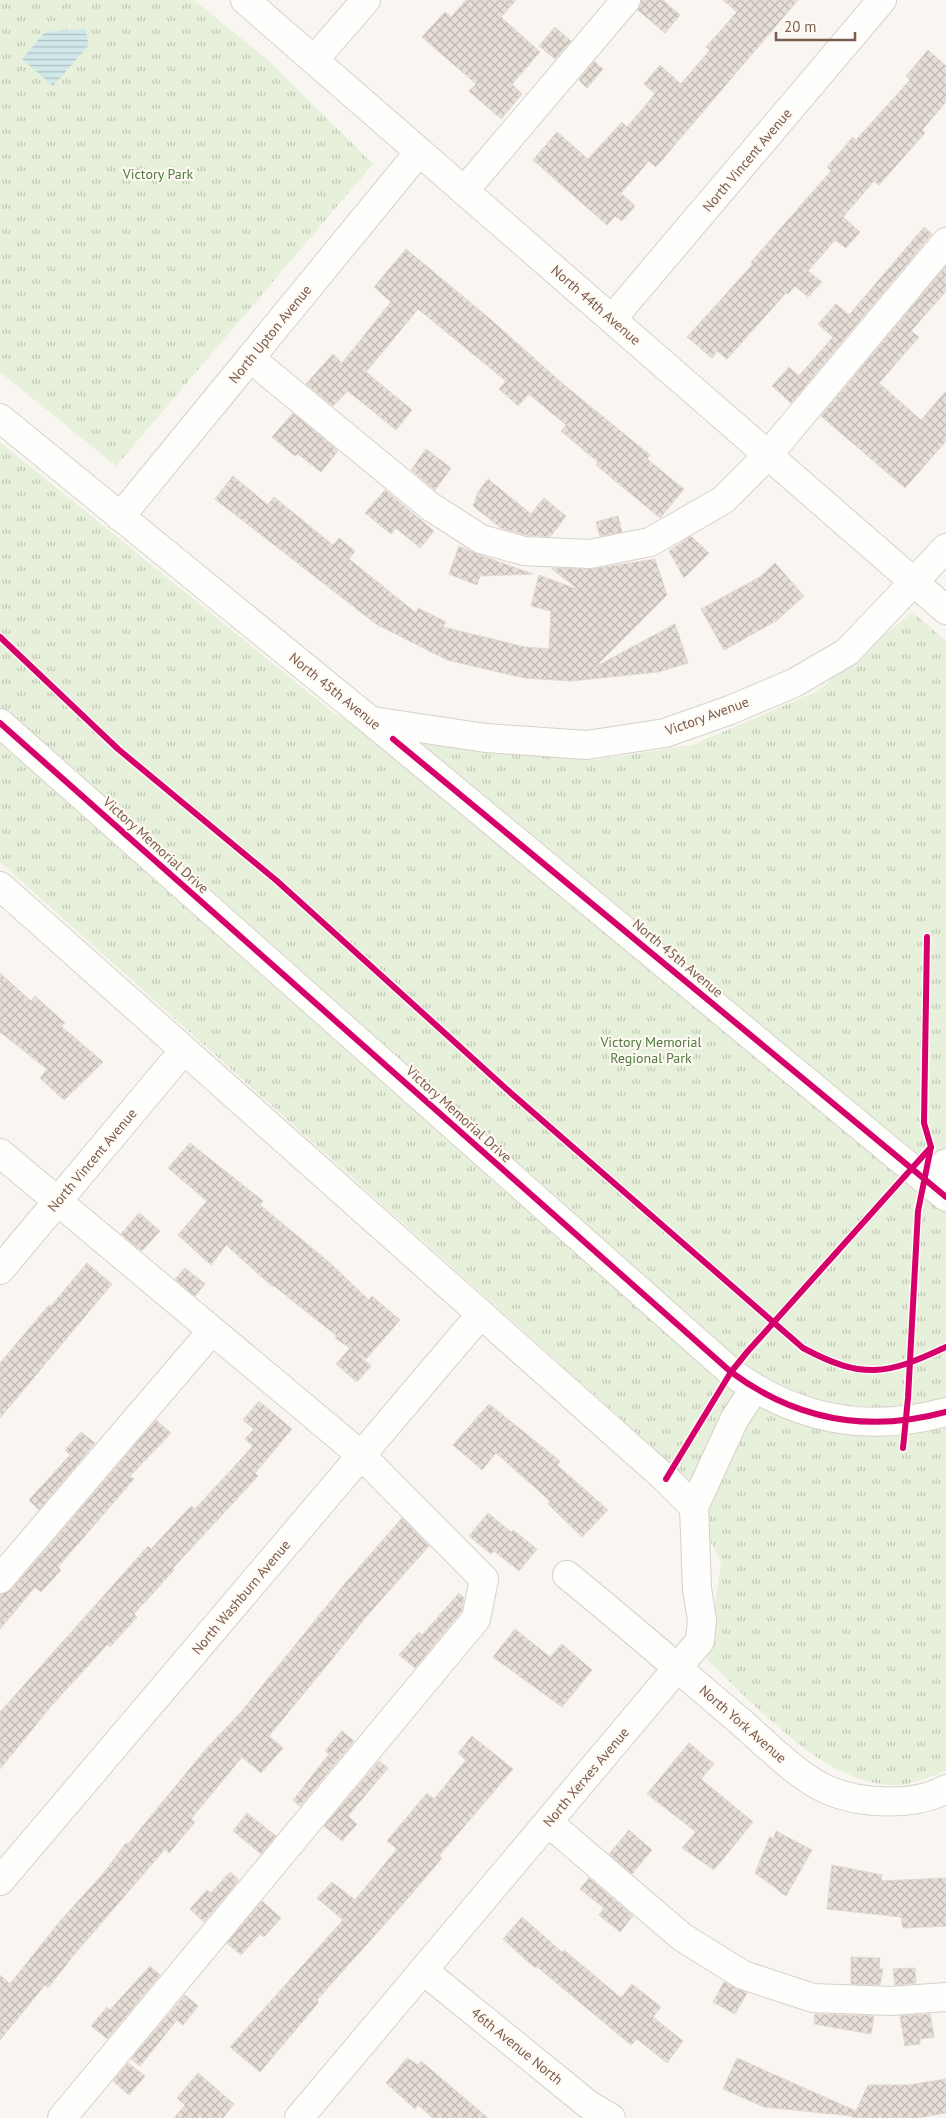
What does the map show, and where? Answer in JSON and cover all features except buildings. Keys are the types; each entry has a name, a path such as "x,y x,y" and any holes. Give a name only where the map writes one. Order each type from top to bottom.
{"street":[{"name":"North 44th Avenue","path":"245,0 946,610"},
{"path":"314,60 366,0"},
{"path":"464,191 626,0"},
{"name":"North Vincent Avenue","path":"612,319 882,0"},
{"name":"North Upton Avenue","path":"120,517 419,152"},
{"path":"250,358 430,507 481,539 524,551 590,554 650,542 723,500 768,455 946,242"},
{"name":"North 45th Avenue","path":"0,418 372,721 938,1190"},
{"path":"914,583 946,548"},
{"name":"Victory Avenue","path":"372,721 486,738 587,745 665,733 730,710 794,683 847,652 914,583"},
{"name":"Victory Memorial Drive","path":"0,723 716,1359 754,1389 806,1411 836,1420 869,1422 904,1421 946,1412"},
{"path":"0,886 666,1479 694,1507"},
{"name":"North Vincent Avenue","path":"0,1270 184,1050"},
{"path":"0,1153 361,1456 484,1579 476,1619 62,2118"},
{"path":"938,1190 946,1163"},
{"name":"North Washburn Avenue","path":"0,1880 481,1314"},
{"path":"0,1579 211,1332"},
{"name":"North Xerxes Avenue","path":"300,2118 700,1641 702,1620 697,1589 694,1507 734,1420 754,1389"},
{"name":"North York Avenue","path":"567,1575 795,1769 827,1790 864,1800 902,1802 938,1794 946,1789"},
{"path":"549,1823 682,1937 743,1975 813,1998 891,2001 946,1997"},
{"name":"46th Avenue North","path":"424,1970 589,2105 611,2118"}],"green space":[{"name":"Victory Park","path":"0,0 194,0 270,62 373,164 116,466 0,372"},
{"name":"Victory Memorial Regional Park","path":"0,442 335,714 393,739 489,751 594,760 692,745 816,692 912,612 946,641 946,1771 898,1785 871,1782 845,1773 819,1758 794,1740 770,1720 707,1660 721,1563 694,1507 655,1449 0,862"}],"water":[{"path":"85,29 89,45 53,86 22,59 45,32"}],"cycle path":[{"path":"0,637 118,749 277,881 512,1094 803,1348 842,1365 875,1370 907,1363 946,1347"},
{"path":"0,723 731,1372 781,1401 807,1411 834,1418 861,1421 889,1421 946,1412"},
{"path":"393,739 946,1197"},
{"path":"903,1448 908,1398 918,1211 931,1147 924,1123 927,937"},
{"path":"666,1479 731,1372 931,1147"}]}
